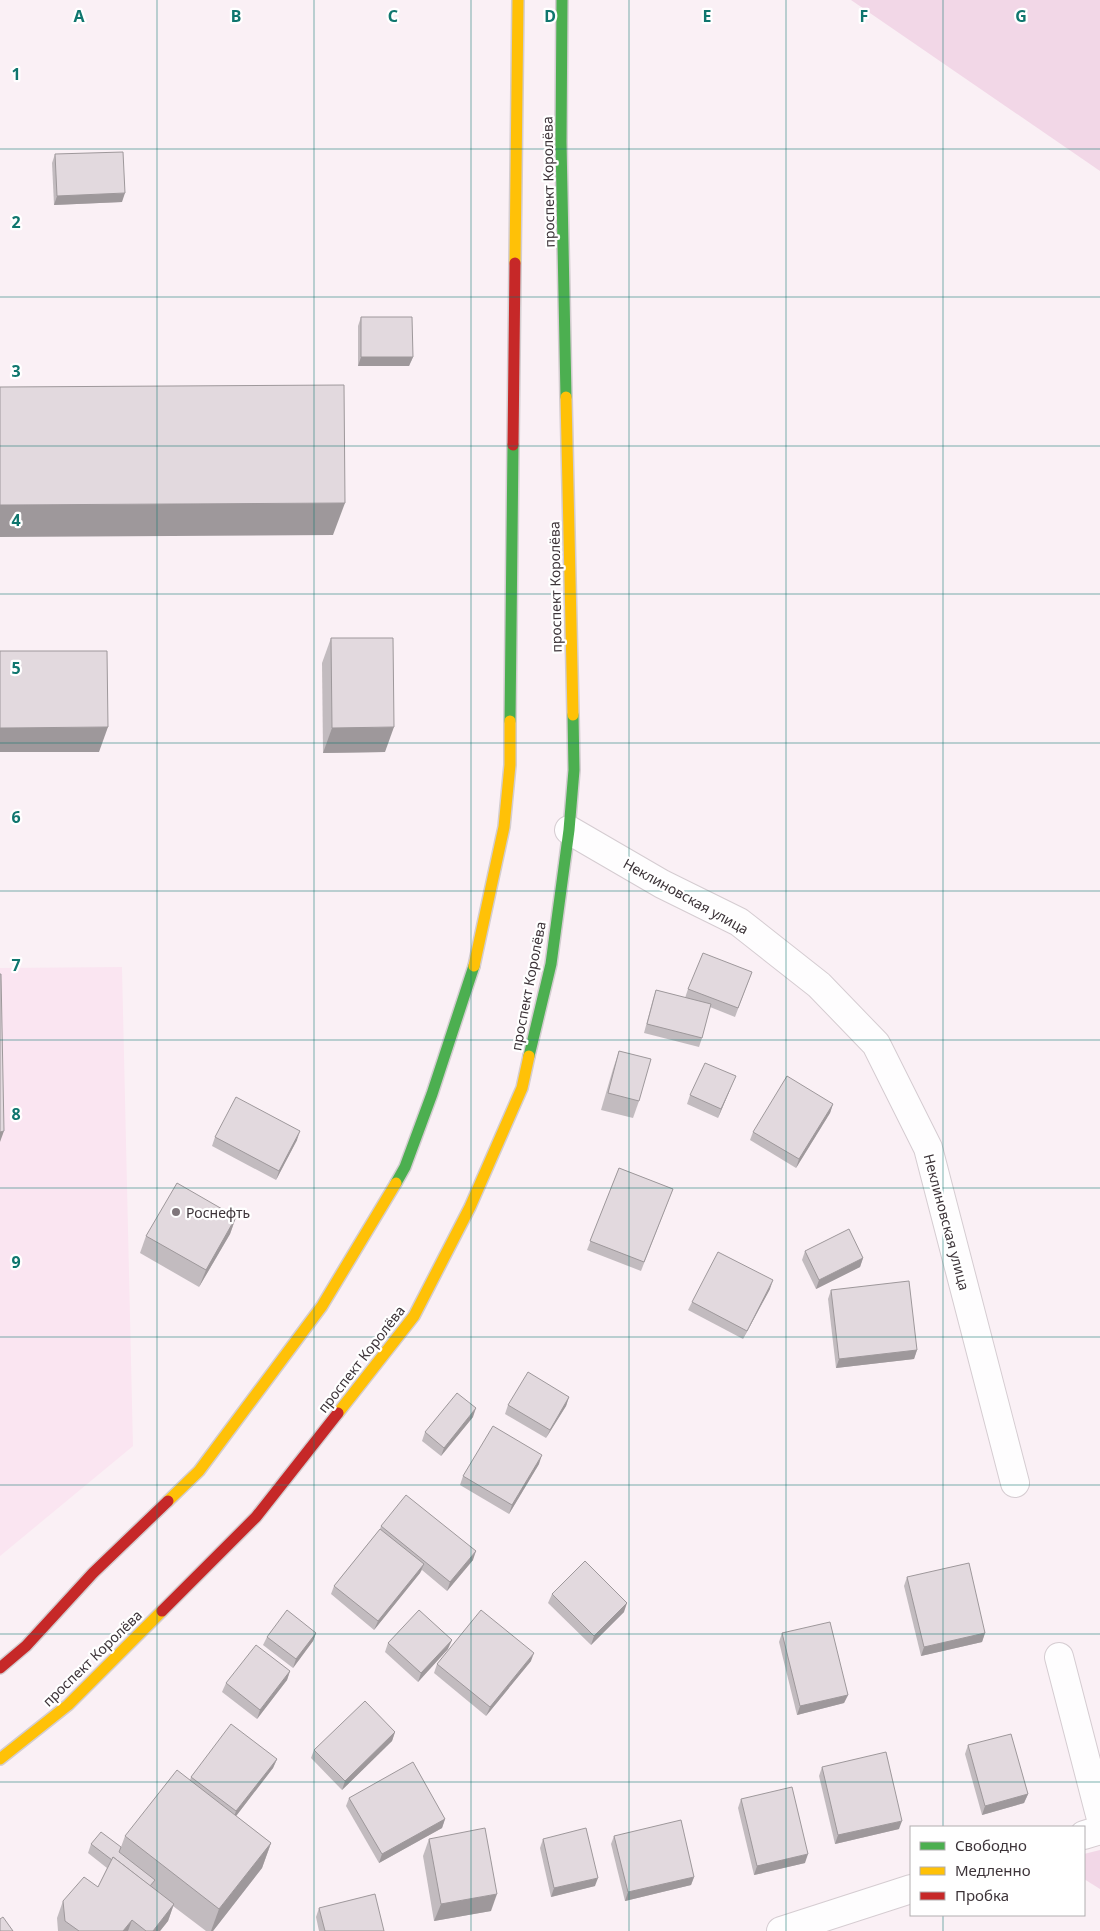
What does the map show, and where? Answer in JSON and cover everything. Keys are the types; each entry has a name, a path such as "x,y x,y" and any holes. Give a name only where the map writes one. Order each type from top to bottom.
{"main road":[{"path":"0,1668 26,1646 93,1574 199,1471 322,1306 405,1167 432,1094 476,958 504,827 510,765 518,0"},
{"name":"проспект Королёва","path":"0,1759 68,1705 256,1517 414,1316 470,1208 522,1088 551,964 569,830 574,770 562,142 562,0"}],"street":[{"name":"Неклиновская улица","path":"569,830 662,884 739,922 819,985 876,1044 928,1148 1015,1483"},
{"path":"1059,1657 1100,1815"},
{"path":"1085,1835 1100,1830"},
{"path":"781,1931 910,1889"}],"shaded area":[{"path":"851,0 1100,0 1100,171"},
{"path":"122,967 133,1446 0,1556 0,968"},
{"path":"1100,1850 1100,1889 1085,1880 1085,1854"}],"building":[{"path":"123,152 125,193 57,196 55,154"},
{"path":"361,317 412,317 413,357 361,357"},
{"path":"344,385 345,503 0,505 0,387"},
{"path":"331,638 393,638 394,727 332,728"},
{"path":"0,651 107,651 108,727 0,728"},
{"path":"703,953 752,972 738,1008 688,989"},
{"path":"0,974 4,1131 0,1132"},
{"path":"656,990 711,1004 702,1038 647,1024"},
{"path":"619,1051 651,1059 639,1101 608,1093"},
{"path":"705,1063 736,1076 721,1109 690,1095"},
{"path":"787,1076 833,1104 799,1159 753,1132"},
{"path":"236,1097 300,1131 279,1171 215,1137"},
{"path":"619,1168 673,1189 644,1262 590,1241"},
{"path":"177,1183 236,1217 206,1270 146,1236"},
{"path":"849,1229 863,1258 819,1280 805,1251"},
{"path":"718,1252 773,1280 747,1331 692,1302"},
{"path":"909,1281 917,1350 839,1359 831,1290"},
{"path":"528,1372 569,1397 550,1430 508,1405"},
{"path":"457,1393 476,1408 444,1448 425,1432"},
{"path":"493,1426 542,1455 512,1505 463,1476"},
{"path":"406,1495 476,1551 450,1582 381,1526"},
{"path":"380,1529 424,1564 378,1621 334,1586"},
{"path":"585,1561 627,1603 594,1636 552,1594"},
{"path":"969,1563 985,1633 924,1647 907,1577"},
{"path":"287,1610 316,1633 296,1659 267,1637"},
{"path":"419,1610 452,1640 421,1673 388,1643"},
{"path":"481,1610 534,1653 490,1707 437,1664"},
{"path":"830,1622 848,1695 800,1706 782,1633"},
{"path":"256,1645 290,1671 260,1710 226,1683"},
{"path":"365,1701 395,1732 345,1781 314,1750"},
{"path":"231,1724 277,1759 236,1811 191,1777"},
{"path":"1011,1734 1028,1794 985,1806 968,1745"},
{"path":"886,1752 902,1821 838,1835 822,1767"},
{"path":"413,1762 445,1819 382,1854 349,1798"},
{"path":"177,1770 271,1843 219,1909 125,1836"},
{"path":"792,1787 808,1854 757,1866 741,1799"},
{"path":"681,1820 694,1877 628,1892 614,1836"},
{"path":"485,1828 497,1894 441,1904 429,1839"},
{"path":"586,1828 598,1878 554,1888 543,1839"},
{"path":"101,1832 121,1847 119,1852 155,1880 150,1886 113,1857 112,1860 91,1844"},
{"path":"113,1857 174,1904 153,1931 146,1931 132,1920 123,1931 79,1931 65,1921 63,1901 84,1877 98,1887"},
{"path":"375,1894 384,1931 325,1931 319,1908"},
{"path":"3,1917 13,1931 0,1931 0,1919"}],"traffic: fast":[{"path":"562,0 561,142 566,397"},
{"path":"510,721 513,445"},
{"path":"529,1056 551,964 569,830 574,770 573,715"},
{"path":"396,1183 405,1167 432,1094 474,966"}],"traffic: slow":[{"path":"515,263 518,0"},
{"path":"566,397 573,715"},
{"path":"474,966 504,827 510,765 510,721"},
{"path":"338,1413 414,1316 470,1207 522,1088 529,1056"},
{"path":"168,1501 199,1471 322,1306 396,1183"},
{"path":"0,1759 68,1705 162,1611"}],"traffic: jam":[{"path":"513,445 515,263"},
{"path":"162,1611 256,1517 338,1413"},
{"path":"0,1668 26,1646 93,1573 168,1501"}],"place":[{"name":"Роснефть","path":"176,1212"}]}
